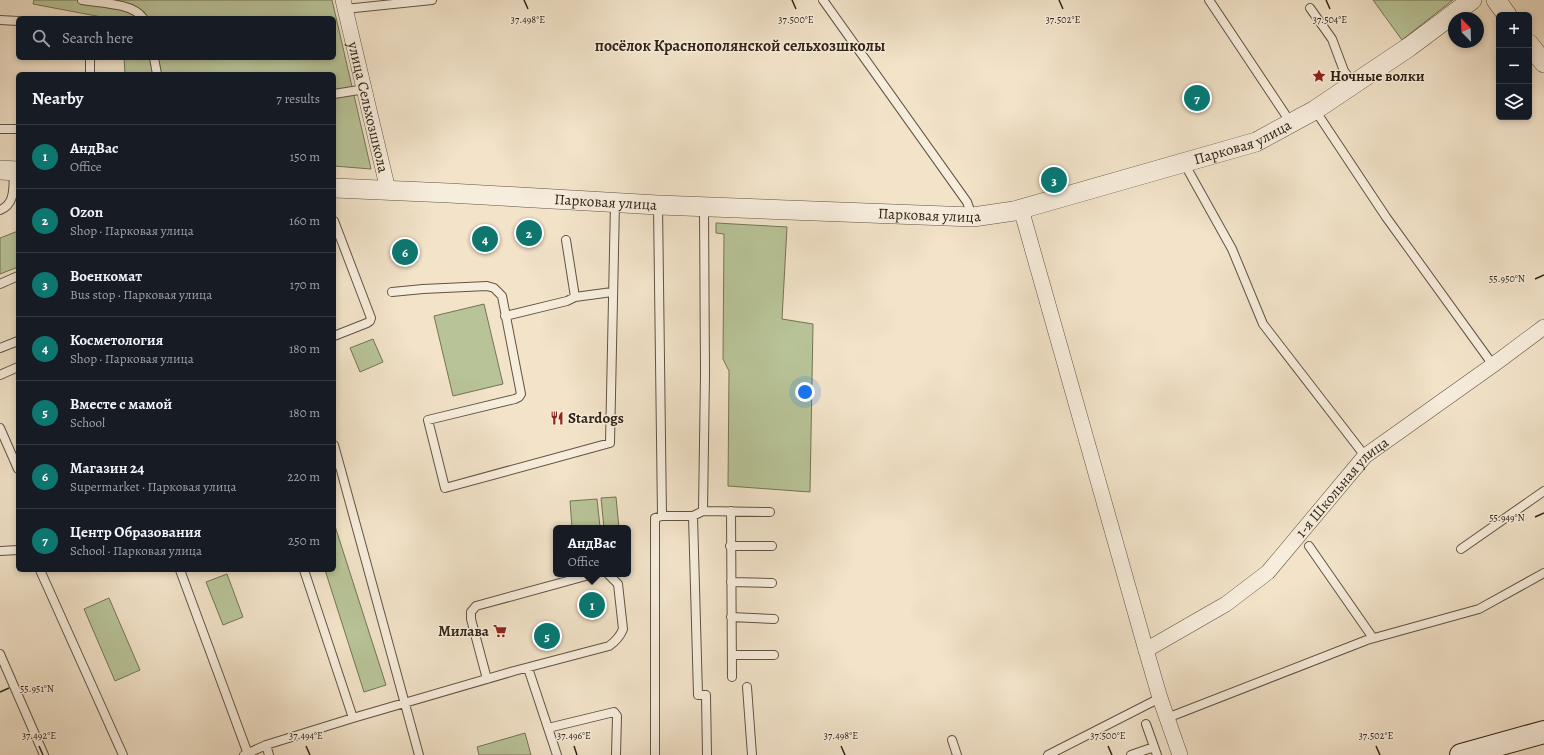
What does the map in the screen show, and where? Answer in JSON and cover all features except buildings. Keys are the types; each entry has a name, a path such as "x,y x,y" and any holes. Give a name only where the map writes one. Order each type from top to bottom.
{"main road":[{"path":"1461,755 1512,745 1544,732"}],"street":[{"name":"Парковая улица","path":"336,188 658,205 973,217 1021,209 1256,142 1315,110 1409,47 1472,0"},
{"path":"1496,0 1505,12"},
{"name":"улица Сельхозшкола","path":"344,4 388,190"},
{"path":"1532,48 1544,63"},
{"path":"1021,209 1146,650 1160,698 1180,755"},
{"name":"1-я Школьная улица","path":"1146,650 1226,604 1268,572 1365,456 1544,327"}],"lane":[{"path":"82,0 128,7 140,13 142,16"},
{"path":"344,4 432,0"},
{"path":"823,0 966,202 973,217"},
{"path":"1209,0 1291,124"},
{"path":"1310,8 1332,38 1344,70 1354,84"},
{"path":"0,20 16,21"},
{"path":"90,60 90,72"},
{"path":"154,60 156,72"},
{"path":"336,94 364,89"},
{"path":"1315,110 1386,217 1493,365"},
{"path":"0,129 16,129"},
{"path":"1184,163 1232,249 1263,324 1365,456"},
{"path":"0,210 6,208 12,200 11,171"},
{"path":"392,292 487,286 494,288 502,296 521,394 515,399 428,420 445,488 610,442 615,203"},
{"path":"658,205 662,516"},
{"path":"704,207 704,510"},
{"path":"336,226 371,318 367,323 336,335"},
{"path":"566,240 575,297"},
{"path":"0,284 16,277"},
{"path":"506,316 567,301 575,297 612,292"},
{"path":"0,348 16,342"},
{"path":"0,375 16,368"},
{"path":"0,428 16,464"},
{"path":"337,464 419,755"},
{"path":"1462,548 1544,491"},
{"path":"655,755 655,518 662,516 693,516 704,510 770,512"},
{"path":"731,511 730,546 732,677"},
{"path":"693,516 698,694 706,695 707,755"},
{"path":"730,546 772,546"},
{"path":"1309,546 1373,638"},
{"path":"0,551 16,550"},
{"path":"41,572 123,755"},
{"path":"181,572 246,754 266,744 353,718 487,679 609,646 621,636 623,629 618,584 611,577"},
{"path":"305,572 353,718"},
{"path":"1167,718 1373,638 1479,609 1544,573"},
{"path":"487,679 471,619 471,612 476,606 582,577"},
{"path":"731,582 772,583"},
{"path":"731,618 774,619"},
{"path":"0,654 44,755"},
{"path":"732,655 774,655"},
{"path":"528,668 557,755"},
{"path":"748,687 752,755"},
{"path":"1048,755 1160,698"},
{"path":"548,728 614,712 617,716 616,755"},
{"path":"1131,755 1156,751 1146,724"},
{"path":"952,740 957,755"},
{"path":"266,744 269,755"}],"green space":[{"path":"34,0 332,0 336,16 96,16 33,4"},
{"path":"1373,0 1453,0 1402,40"},
{"path":"336,17 371,169 336,166 336,72 125,72 124,60 336,60"},
{"path":"716,223 787,227 782,319 813,324 810,492 728,486 729,371 723,359 724,234 716,233"},
{"path":"16,232 16,268 0,274 0,238"},
{"path":"484,304 503,384 453,396 434,316"},
{"path":"373,339 383,362 360,372 350,348"},
{"path":"616,497 619,525 604,525 601,498"},
{"path":"597,499 600,525 572,525 570,501"},
{"path":"336,529 386,685 364,692 326,572 336,572"},
{"path":"227,574 243,617 223,625 206,582"},
{"path":"109,598 140,670 115,681 84,609"},
{"path":"525,733 531,755 479,755 477,747"}],"place":[{"name":"Ночные волки","path":"1319,76"},
{"name":"Центр Образования","path":"1197,98"},
{"name":"Военкомат","path":"1054,180"},
{"name":"Ozon","path":"529,233"},
{"name":"Косметология","path":"485,239"},
{"name":"Магазин 24","path":"405,252"},
{"name":"Stardogs","path":"557,418"},
{"name":"АндВас","path":"592,605"},
{"name":"Милава","path":"500,631"},
{"name":"Вместе с мамой","path":"547,636"}],"district":[{"name":"посёлок Краснополянской сельхозшколы","path":"740,45"}]}
